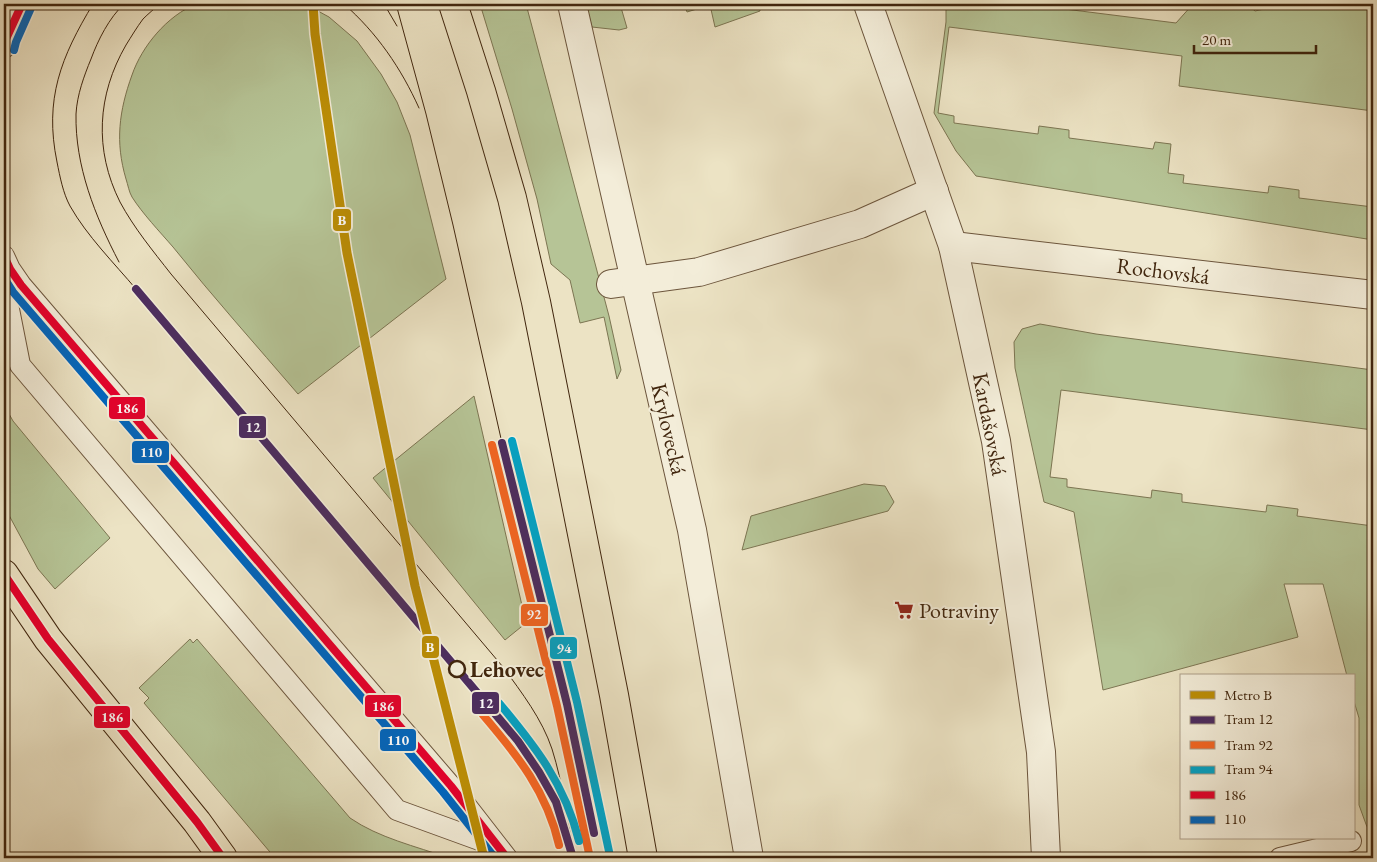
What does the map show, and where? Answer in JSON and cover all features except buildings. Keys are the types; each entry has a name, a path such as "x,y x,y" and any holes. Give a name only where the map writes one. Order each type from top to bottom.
{"main road":[{"path":"453,4 512,198 536,302 614,695 643,858"},
{"path":"4,574 48,639 197,822 223,858"}],"street":[{"name":"Krylovecká","path":"572,4 623,282 692,530 749,858"},
{"name":"Kardašovská","path":"868,4 953,246 996,441 1041,752 1046,858"},
{"path":"623,282 699,272 851,227 934,191"},
{"name":"Rochovská","path":"953,246 1373,296"},
{"path":"197,822 204,858"}],"lane":[{"path":"4,48 6,39 22,4"},
{"path":"4,256 21,285 451,786 504,855"},
{"path":"4,284 20,366 397,810 485,842 504,855"},
{"path":"1280,858 1351,841"}],"green space":[{"path":"196,4 305,4 329,17 357,41 381,74 397,102 410,135 446,279 298,394 146,216 129,191 120,152 120,127 124,101 132,75 142,53 157,33 175,16"},
{"path":"480,4 526,4 609,316 621,370 617,379 604,317 580,323 570,280 551,264 537,199"},
{"path":"586,4 620,4 627,28 619,30 592,27"},
{"path":"684,4 759,4 760,11 715,27 710,5 687,12"},
{"path":"950,4 1025,4 1176,23 1193,4 1247,4 1255,11 1287,4 1373,5 1373,111 1179,86 1182,56 949,27 938,113 954,116 954,123 1038,134 1039,126 1069,130 1069,138 1153,149 1155,142 1171,144 1168,173 1184,175 1183,183 1268,193 1269,186 1299,190 1299,198 1373,207 1373,240 976,176 956,151 934,113 946,9"},
{"path":"1040,324 1096,334 1373,370 1373,430 1061,390 1050,477 1067,479 1067,487 1151,498 1152,490 1182,494 1182,502 1266,512 1267,505 1298,509 1297,516 1373,526 1373,858 1367,858 1367,827 1359,805 1359,718 1354,701 1354,674 1346,674 1323,584 1284,584 1298,637 1103,690 1074,512 1044,502 1015,368 1014,342 1022,329"},
{"path":"474,396 526,623 505,640 373,478"},
{"path":"4,405 13,421 110,538 55,589 38,569 4,506"},
{"path":"864,484 885,486 894,502 888,511 742,550 751,516"},
{"path":"190,639 193,643 197,639 350,818 385,836 449,858 275,858 144,703 149,698 139,688"}],"tram line":[{"path":"93,4 72,42 58,79 54,98 53,118 57,162 65,196 70,206 93,239 136,289"},
{"path":"119,262 102,227 88,190 79,153 76,114 81,86 97,44 109,23 124,4"},
{"path":"160,4 143,19 126,45 109,83 102,123 103,143 106,163 120,202 125,212 171,274 503,667 524,696 543,727 552,749 562,789 575,858"},
{"path":"344,4 367,27 387,52 419,108"},
{"path":"384,4 397,26"},
{"path":"396,4 426,114 453,225 502,443"},
{"name":"12","path":"136,289 518,741 556,802 573,858"},
{"name":"94","path":"512,441 577,702 610,856"},
{"name":"12","path":"502,443 567,704 594,833"},
{"name":"92","path":"492,445 557,706 590,858"},
{"name":"94","path":"499,703 525,735 557,784 566,801 579,841"},
{"name":"92","path":"483,715 508,745 539,791 554,826 559,845"}],"metro line":[{"name":"B","path":"313,4 315,34 347,253 415,586 484,858"}],"transit line":[{"name":"186","path":"4,48 6,39 22,4"},
{"name":"110","path":"14,50 31,8"},
{"name":"186","path":"4,256 21,285 451,786 507,858"},
{"name":"110","path":"4,278 13,292 443,792 495,858"},
{"name":"186","path":"4,574 48,639 197,822 223,858"}],"place":[{"name":"Potraviny","path":"904,610"},
{"name":"Lehovec","path":"457,669"}]}
